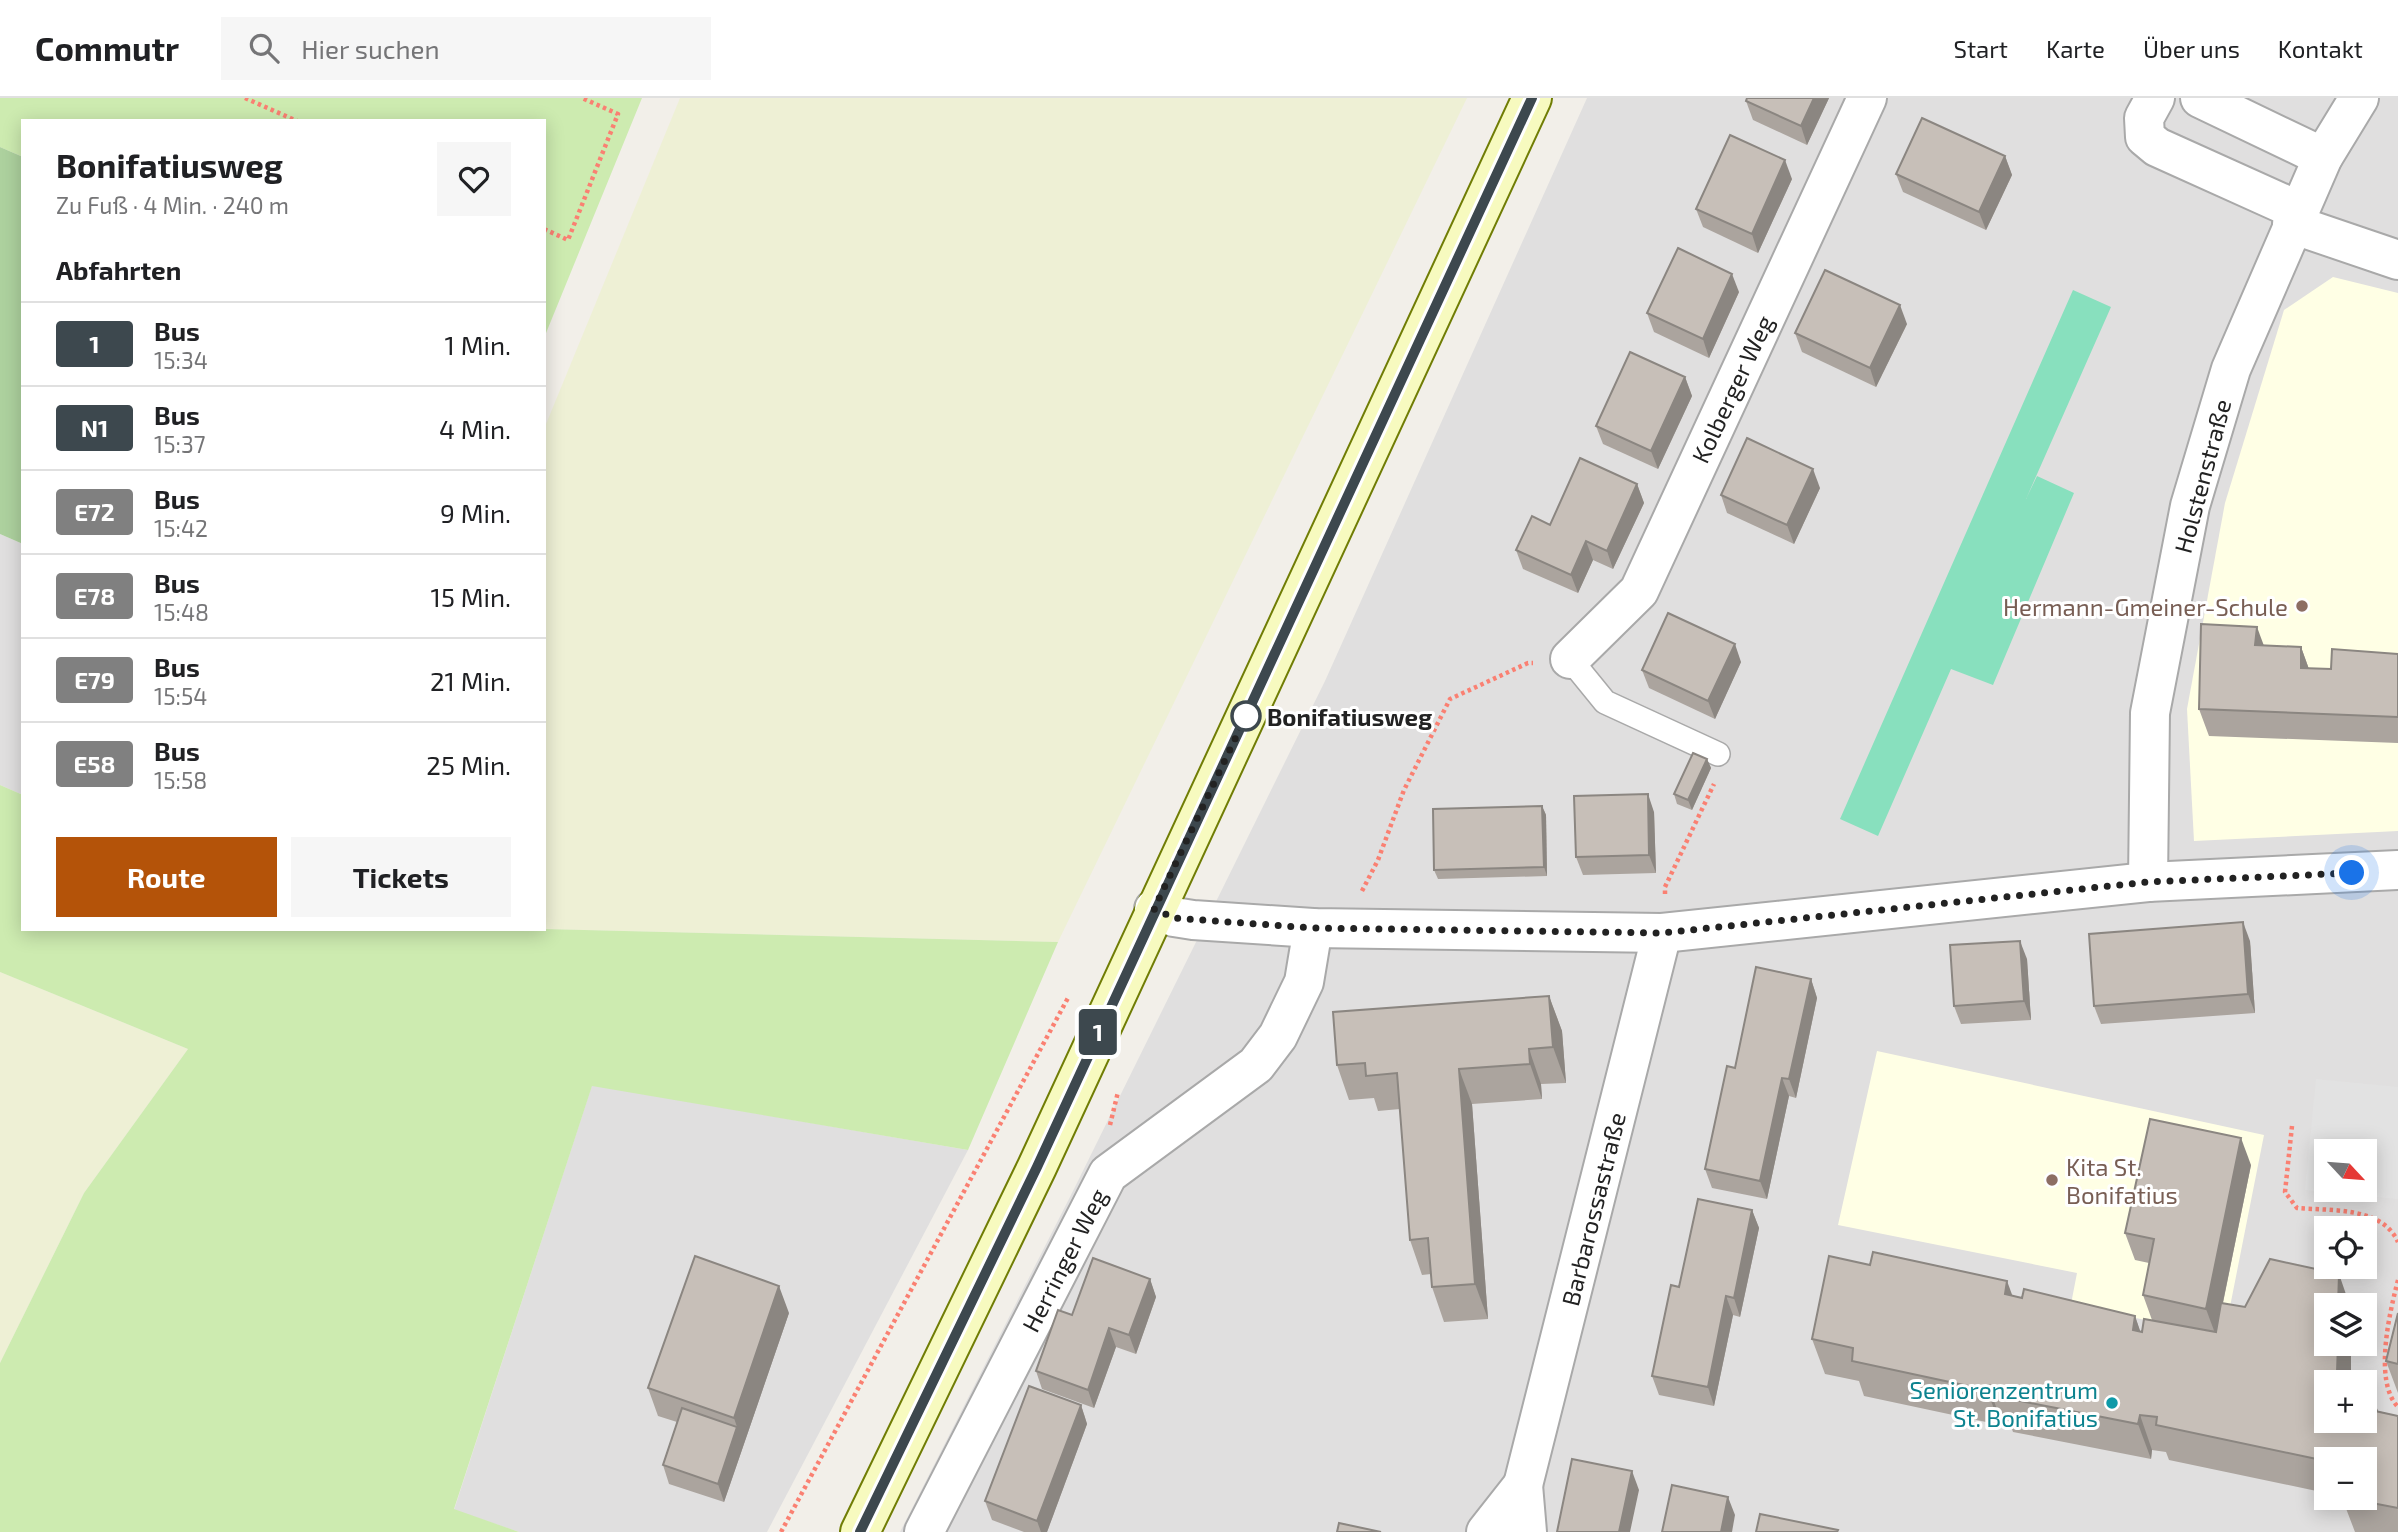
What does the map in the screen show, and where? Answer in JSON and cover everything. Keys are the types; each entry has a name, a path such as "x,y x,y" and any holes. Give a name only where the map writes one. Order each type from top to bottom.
{"main road":[{"path":"860,1532 1037,1167 1154,909 1532,98"}],"street":[{"name":"Kolberger Weg","path":"1570,659 1639,591 1867,98"},
{"path":"2155,98 2144,118 2145,137 2157,146 2295,218 2398,260"},
{"path":"2200,98 2323,157"},
{"name":"Holstenstraße","path":"2148,882 2150,713 2190,506 2231,369 2323,157 2359,98"},
{"path":"1154,909 1174,918 1327,928 1662,933 2148,882 2398,870"},
{"name":"Herringer Weg","path":"924,1532 1108,1174 1256,1065 1278,1036 1327,928"},
{"name":"Barbarossastraße","path":"1527,1532 1523,1485 1662,933"},
{"name":"Barbarossastraße","path":"1486,1532 1523,1485"}],"lane":[{"path":"1570,659 1605,702 1718,754"}],"path":[{"path":"245,98 292,119"},
{"path":"546,230 568,240 618,114 582,98"},
{"path":"1327,928 1378,860 1404,790 1450,699 1528,663 1570,659"},
{"path":"1683,849 1721,768 1718,754"},
{"path":"781,1532 1074,986"},
{"path":"2292,1126 2285,1192 2297,1208 2358,1213 2384,1224 2398,1240"},
{"path":"2398,1280 2386,1336 2387,1382 2393,1401 2398,1407"}],"shaded area":[{"path":"680,98 1467,98 1058,942 546,929 546,424"},
{"path":"1587,98 2398,98 2398,1532 900,1532 1074,1189 1325,681"},
{"name":"Hermann-Gmeiner-Schule","path":"2333,277 2398,293 2398,831 2194,841 2187,709 2225,503 2284,310"},
{"path":"0,534 21,543 21,794 0,785"},
{"path":"0,972 188,1049 84,1193 0,1363"},
{"name":"Kita St. Bonifatius","path":"1877,1051 2264,1135 2224,1337 2071,1304 2077,1273 1838,1225"},
{"path":"2316,1079 2398,1087 2398,1199 2377,1197 2377,1139 2314,1139 2314,1191 2305,1190"},
{"path":"592,1085 968,1150 767,1532 519,1532 454,1510"}],"green space":[{"path":"0,98 642,98 546,333 546,119 21,119 21,156 0,147"},
{"path":"0,147 21,156 21,543 0,534"},
{"path":"2073,290 2111,307 2026,499 2037,476 2074,493 1993,685 1951,669 1878,836 1840,819"},
{"path":"0,785 21,794 21,931 546,929 1058,942 968,1150 592,1086 454,1509 519,1532 0,1532 0,1363 84,1193 188,1049 0,972"}],"building":[{"path":"1747,98 1814,98 1801,126 1746,101"},
{"path":"1922,118 2005,156 1979,212 1896,174"},
{"path":"1730,135 1785,160 1752,234 1696,209"},
{"path":"1678,248 1732,274 1703,339 1647,313"},
{"path":"1825,270 1900,305 1870,368 1795,333"},
{"path":"1630,352 1685,377 1651,451 1596,426"},
{"path":"1747,438 1813,469 1787,525 1721,495"},
{"path":"1580,458 1637,484 1607,551 1586,541 1571,575 1516,550 1532,516 1550,525"},
{"path":"1668,613 1735,644 1708,701 1642,670"},
{"path":"2201,624 2257,627 2255,645 2301,647 2301,668 2331,669 2332,649 2398,654 2398,717 2199,709"},
{"path":"1693,753 1707,759 1688,800 1674,794"},
{"path":"1648,794 1649,855 1576,857 1574,796"},
{"path":"1542,806 1544,867 1434,870 1433,809"},
{"path":"2243,922 2248,994 2094,1006 2089,934"},
{"path":"2020,941 2024,1001 1954,1006 1950,945"},
{"path":"1756,967 1811,979 1789,1079 1782,1078 1760,1181 1705,1169 1727,1066 1735,1068"},
{"path":"1549,996 1553,1047 1529,1049 1530,1064 1459,1069 1475,1284 1432,1287 1428,1238 1410,1240 1397,1073 1366,1076 1365,1063 1337,1065 1333,1012"},
{"path":"2150,1119 2241,1138 2206,1309 2143,1295 2154,1239 2125,1233"},
{"path":"1698,1199 1752,1210 1734,1298 1726,1296 1708,1387 1652,1376 1671,1285 1679,1287"},
{"name":"Seniorenzentrum St. Bonifatius","path":"1873,1252 2007,1281 2005,1294 2022,1298 2024,1289 2135,1316 2133,1330 2142,1332 2144,1319 2216,1332 2221,1303 2245,1307 2270,1259 2314,1269 2314,1279 2339,1279 2338,1293 2314,1293 2314,1356 2338,1356 2337,1370 2314,1370 2314,1433 2377,1433 2377,1411 2398,1416 2398,1508 2377,1504 2377,1447 2314,1447 2314,1458 2156,1425 2157,1417 2140,1415 2138,1424 2000,1397 2002,1387 1988,1385 1987,1390 1852,1361 1853,1348 1812,1339 1829,1256 1870,1265"},
{"path":"695,1256 779,1286 734,1418 648,1388"},
{"path":"1093,1258 1150,1279 1129,1335 1109,1328 1088,1390 1036,1371 1058,1310 1072,1315"},
{"path":"2398,1313 2398,1364 2386,1361"},
{"path":"1029,1386 1081,1405 1037,1521 985,1501"},
{"path":"682,1408 737,1427 718,1484 663,1465"},
{"path":"1572,1459 1632,1471 1619,1532 1557,1532"},
{"path":"1672,1485 1728,1497 1721,1532 1662,1532"},
{"path":"1760,1514 1838,1530 1756,1532"},
{"path":"1339,1523 1381,1532 1337,1532"}],"bus line":[{"name":"1","path":"860,1532 1037,1167 1154,909 1532,98"}],"place":[{"name":"Hermann-Gmeiner-Schule","path":"2302,606"},
{"name":"Bonifatiusweg","path":"1246,716"},
{"name":"Kita St. Bonifatius","path":"2052,1180"},
{"name":"Seniorenzentrum St. Bonifatius","path":"2112,1403"}],"route":[{"path":"1246,716 1154,909 1174,918 1313,928 1662,933 2148,882 2352,873"}]}
